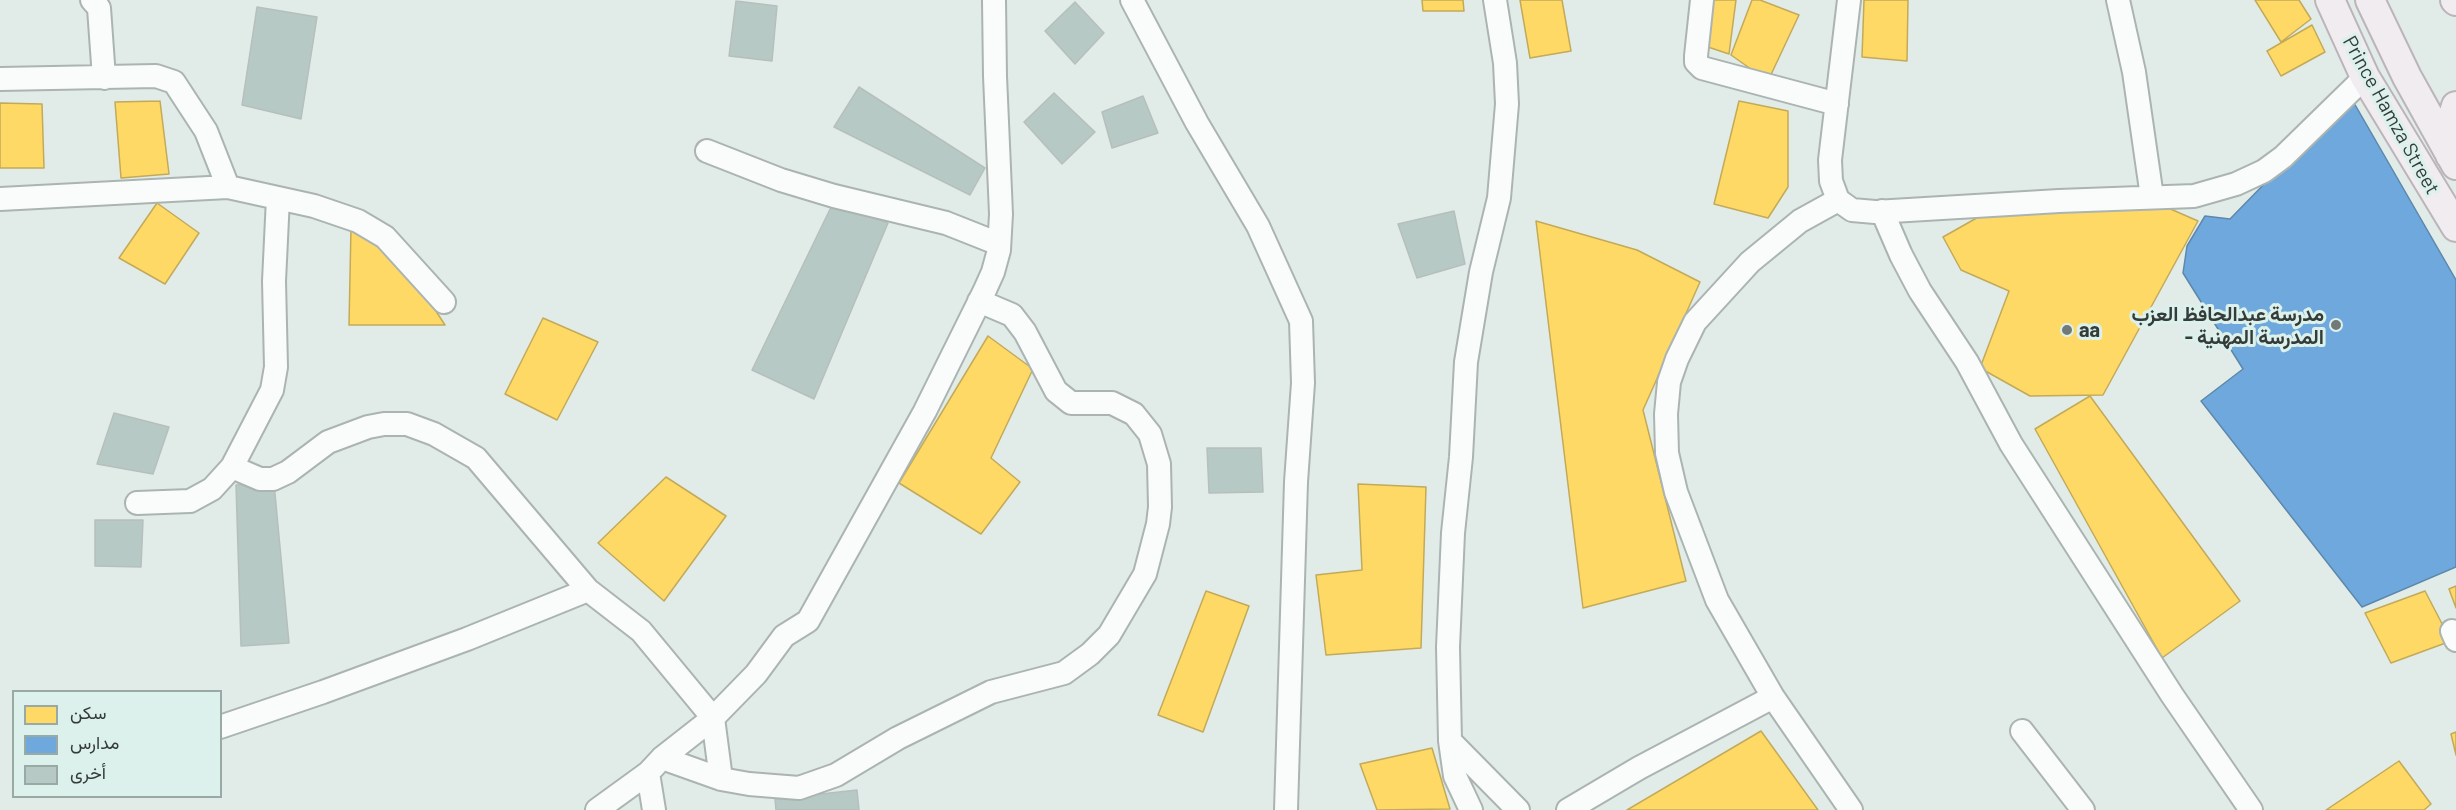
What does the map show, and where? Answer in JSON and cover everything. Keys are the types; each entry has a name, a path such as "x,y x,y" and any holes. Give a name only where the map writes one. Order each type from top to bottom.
{"main road":[{"name":"Prince Hamza Street","path":"2330,0 2365,77 2456,227"},
{"name":"Prince Hamza Street","path":"2370,0 2407,77 2453,160"},
{"path":"2453,160 2450,125 2456,106"}],"street":[{"path":"92,0 99,8 104,78"},
{"path":"597,810 712,718 756,674 784,636 808,621 925,411 979,301 993,272 999,244 1001,214 994,0"},
{"path":"1132,0 1197,123 1258,226 1301,321 1303,383 1296,482 1286,810"},
{"path":"1471,810 1455,776 1450,741 1448,647 1453,533 1461,457 1466,362 1481,272 1499,198 1508,104 1505,63 1495,0"},
{"path":"1702,0 1696,56 1696,62 1702,68 1837,104"},
{"path":"1848,0 1830,160 1831,181 1838,200 1852,210 1882,211 2194,196 2236,184 2264,171 2283,157 2365,77"},
{"path":"2118,0 2134,72 2152,197"},
{"path":"0,79 156,76 174,82 206,131 228,187"},
{"path":"707,152 781,180 834,196 945,223 999,244"},
{"path":"0,199 228,187 314,206 358,221 385,237 444,302"},
{"path":"137,503 190,501 212,489 232,467 272,390 276,367 274,281 278,198"},
{"path":"1838,200 1800,221 1750,262 1718,294 1695,322 1677,358 1669,382 1666,414 1667,453 1676,492 1717,600 1773,697 1851,810"},
{"path":"1882,211 1920,291 1967,362 2011,444 2172,695 2251,810"},
{"path":"655,765 749,784 799,788 836,776 898,738 990,692 1064,673 1090,654 1109,635 1145,574 1160,507 1159,464 1150,434 1134,414 1112,403 1071,403 1056,391 1025,332 1012,315 979,301"},
{"path":"232,467 260,479 273,479 288,472 328,442 384,423 407,424 425,430 476,458 588,590 641,631 712,718 721,779"},
{"path":"222,726 467,639 588,590"},
{"path":"1568,810 1639,768 1773,697"},
{"path":"2022,730 2083,810"},
{"path":"1450,741 1518,810"},
{"path":"654,810 655,765"}],"building: سكن":[{"path":"1422,0 1463,0 1464,11 1423,11"},
{"path":"1520,0 1562,0 1571,51 1530,58"},
{"path":"1708,0 1736,0 1729,54 1699,44"},
{"path":"1752,0 1760,0 1799,15 1768,81 1731,55"},
{"path":"1864,0 1908,0 1907,61 1862,57"},
{"path":"2255,0 2299,0 2311,19 2281,42"},
{"path":"2312,25 2325,52 2281,76 2267,51"},
{"path":"160,101 169,174 121,178 115,102"},
{"path":"1739,101 1788,111 1788,187 1768,218 1714,204"},
{"path":"0,103 42,104 44,168 0,168"},
{"path":"157,203 199,233 165,284 119,258"},
{"name":"aa","path":"2159,204 2198,221 2103,395 2030,396 1980,368 2009,291 1961,270 1943,237 1982,215"},
{"path":"1536,221 1637,250 1700,282 1643,410 1686,581 1583,608"},
{"path":"351,227 380,239 409,270 445,325 349,325"},
{"path":"543,318 598,342 557,420 505,394"},
{"path":"988,336 1033,369 991,458 1020,482 981,534 899,483"},
{"name":"aa","path":"2090,396 2240,601 2162,658 2035,429"},
{"path":"666,477 726,516 664,601 598,543"},
{"path":"1358,484 1426,487 1421,648 1326,655 1316,575 1362,570"},
{"path":"2456,586 2456,608 2449,589"},
{"path":"1206,591 1249,606 1203,732 1158,715"},
{"path":"2425,591 2451,641 2391,663 2365,613"},
{"path":"1761,731 1818,810 1627,810"},
{"path":"2456,732 2456,755 2451,734"},
{"path":"1432,748 1450,809 1377,810 1360,764"},
{"path":"2399,761 2431,804 2424,810 2326,810"}],"building: مدارس":[{"name":"مدرسة عبدالحافظ العزب - المدرسة المهنية","path":"2350,96 2456,280 2456,567 2362,607 2201,401 2243,369 2183,273 2187,246 2205,216 2230,219"}],"building: أخرى":[{"path":"736,1 777,6 772,61 729,56"},
{"path":"1075,2 1104,33 1075,64 1045,31"},
{"path":"257,7 317,17 301,119 242,105"},
{"path":"859,87 985,168 970,195 834,127"},
{"path":"1054,93 1095,132 1062,164 1024,122"},
{"path":"1143,96 1158,133 1112,148 1102,112"},
{"path":"833,203 888,223 814,399 752,370"},
{"path":"1454,211 1465,264 1417,278 1398,224"},
{"path":"114,413 169,427 153,474 97,464"},
{"path":"1207,448 1261,448 1263,492 1209,493"},
{"path":"274,483 289,643 241,646 236,485"},
{"path":"95,520 143,520 141,567 95,566"},
{"path":"857,790 859,810 776,810 775,799"}],"place":[{"name":"مدرسة عبدالحافظ العزب - المدرسة المهنية","path":"2336,325"},
{"name":"aa","path":"2067,330"}]}
